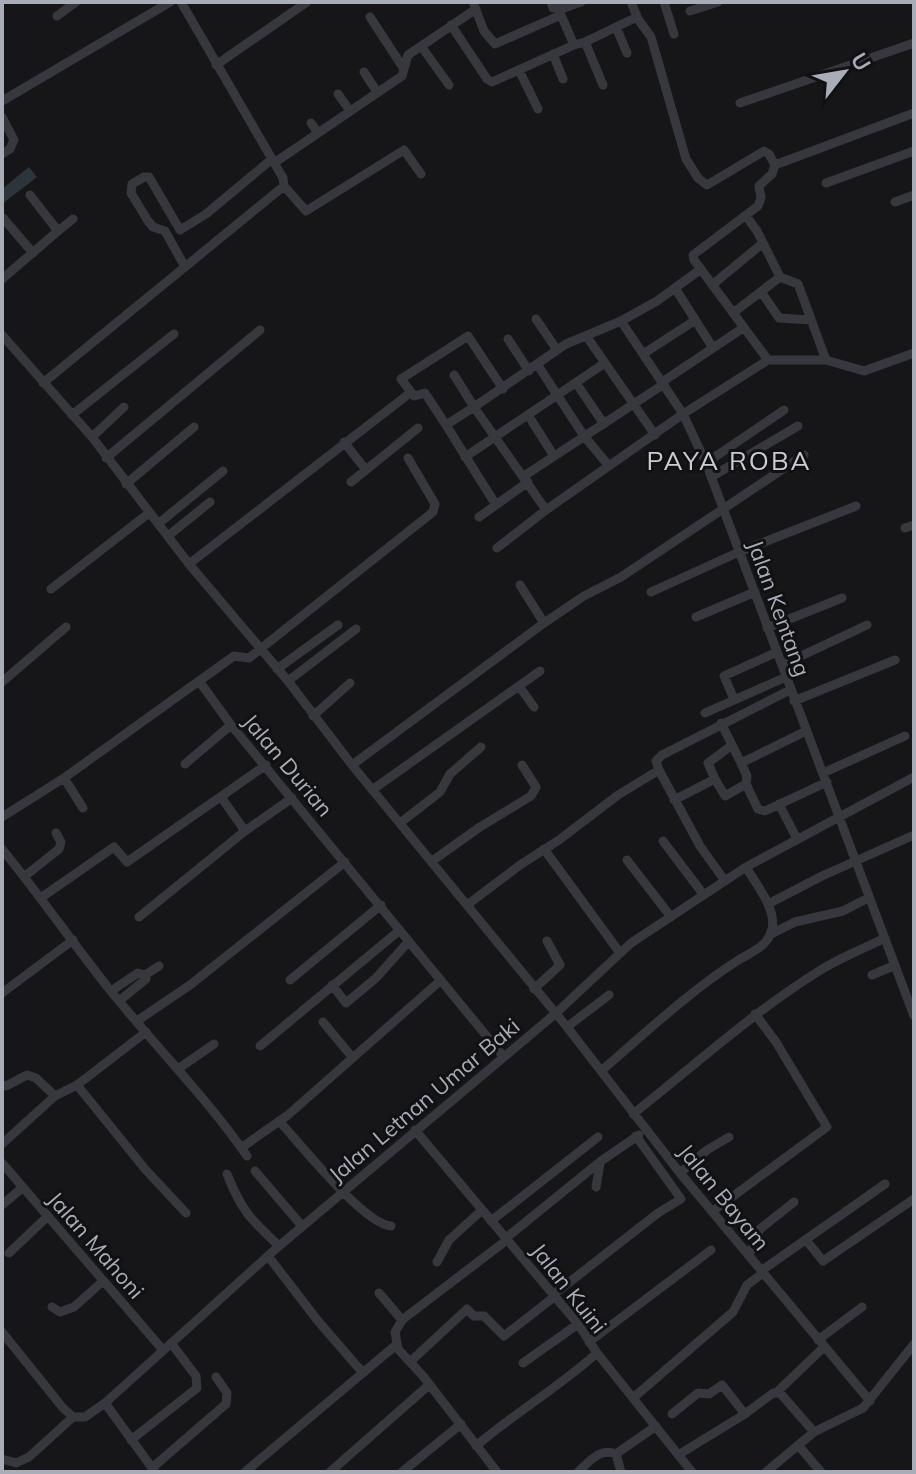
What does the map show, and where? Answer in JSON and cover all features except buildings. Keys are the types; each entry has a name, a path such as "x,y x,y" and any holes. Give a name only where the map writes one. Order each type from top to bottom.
{"street":[{"path":"57,16 76,2"},
{"path":"2,101 170,2"},
{"path":"181,2 283,178 284,186 306,211 404,150 421,174"},
{"path":"216,65 307,2"},
{"path":"185,267 165,231 153,227 148,221 131,193 132,184 149,177 180,230 206,214 273,161 402,76 408,55 474,5 484,31 495,44 557,9 581,2"},
{"path":"631,2 651,37 686,159 702,183 707,185 764,151 775,165 772,174 759,186 761,198 758,206 693,255 768,360"},
{"path":"664,2 674,34"},
{"path":"690,11 718,2"},
{"path":"557,9 574,45"},
{"path":"370,17 404,69"},
{"path":"451,25 489,82 637,17"},
{"path":"616,27 627,53"},
{"path":"585,42 603,85"},
{"path":"740,103 914,43"},
{"path":"421,46 449,85"},
{"path":"553,54 563,79"},
{"path":"519,70 538,109"},
{"path":"364,72 377,92"},
{"path":"338,94 350,111"},
{"path":"775,165 914,113"},
{"path":"2,117 14,140 10,149 2,154"},
{"path":"311,123 318,133"},
{"path":"826,183 914,151"},
{"path":"43,383 284,186"},
{"path":"30,195 58,231"},
{"path":"895,202 914,195"},
{"path":"746,216 780,277 798,284 826,360"},
{"path":"3,218 33,253"},
{"path":"4,275 73,219"},
{"path":"712,285 763,243"},
{"path":"446,425 557,350 621,321 701,269"},
{"path":"733,313 780,277"},
{"path":"675,288 713,348"},
{"path":"762,293 779,318 811,320"},
{"path":"536,319 557,350"},
{"name":"Jalan Kentang","path":"621,321 683,414 706,463 794,701 841,816 893,966 910,990 914,1016"},
{"path":"643,354 694,321"},
{"path":"479,517 554,456 634,405 743,328"},
{"path":"106,458 260,330"},
{"path":"72,415 174,334"},
{"name":"Jalan Bayam","path":"2,335 92,437 189,564 288,681 372,790 567,1027 680,1173 870,1401"},
{"path":"496,505 425,393 416,397 401,379 468,336 503,389"},
{"path":"587,337 655,435"},
{"path":"508,339 557,395 584,436 609,466"},
{"path":"497,548 683,414 768,360 826,360 864,371 914,353"},
{"path":"465,457 605,363"},
{"path":"454,375 546,510"},
{"path":"576,383 604,424"},
{"path":"189,564 410,393"},
{"path":"92,437 124,407"},
{"path":"706,463 784,410"},
{"path":"528,415 554,456"},
{"path":"711,477 798,426"},
{"path":"126,484 194,427"},
{"path":"351,482 418,428"},
{"path":"344,442 366,470"},
{"path":"352,765 544,623 584,596 621,577 804,455"},
{"path":"2,817 64,778 232,657 247,658 433,512 435,504 408,458"},
{"path":"158,524 223,471"},
{"path":"168,536 210,502"},
{"path":"651,592 739,552 856,506"},
{"path":"51,589 149,513"},
{"path":"520,585 544,623"},
{"path":"696,617 755,592"},
{"path":"767,628 842,598"},
{"path":"277,669 338,625"},
{"path":"782,665 867,625"},
{"path":"2,682 66,627"},
{"path":"288,681 356,629"},
{"path":"734,699 724,676 777,652"},
{"path":"794,701 895,660"},
{"path":"372,790 540,671"},
{"path":"705,713 786,677"},
{"name":"Jalan Durian","path":"199,681 231,725 503,1056"},
{"path":"313,716 350,683"},
{"path":"519,686 534,707"},
{"path":"725,881 700,846 656,761 721,723 790,690"},
{"path":"721,723 747,776 746,784 758,809 765,811 905,736"},
{"path":"185,764 231,725"},
{"path":"741,763 806,731"},
{"path":"732,745 708,763 725,796 746,784"},
{"path":"400,823 440,792 450,774 481,747"},
{"path":"42,897 109,849 114,847 127,862 266,765"},
{"path":"432,861 531,796 536,787 522,765"},
{"path":"467,905 618,795 659,770"},
{"name":"Jalan Letnan Umar Baki","path":"16,1467 73,1417 85,1417 105,1403 279,1246 555,1014 620,953 746,867 914,777"},
{"path":"64,778 83,808"},
{"path":"674,800 715,779"},
{"path":"221,797 245,831"},
{"path":"139,917 245,831 292,798"},
{"path":"779,804 797,839"},
{"path":"25,876 59,849 61,842 56,833"},
{"path":"768,904 914,835"},
{"path":"663,841 703,894"},
{"path":"2,849 42,897 111,991 244,1152 441,980"},
{"path":"544,849 620,953"},
{"path":"627,860 671,917"},
{"path":"137,1021 190,985 345,862"},
{"path":"601,1071 735,961 763,946 773,926 768,904 746,867"},
{"path":"770,935 788,925 843,911 868,898"},
{"path":"290,980 381,905"},
{"path":"260,1046 400,930"},
{"path":"633,1114 755,1014 820,969 885,938"},
{"path":"2,993 73,940"},
{"path":"332,985 346,1003 376,978 409,941"},
{"path":"534,989 560,965 547,941"},
{"path":"111,991 138,973 145,975 159,966"},
{"path":"872,975 893,966"},
{"path":"119,1001 146,979 145,975"},
{"path":"567,1027 609,995"},
{"path":"713,1211 827,1127 776,1042 755,1014"},
{"path":"323,1022 352,1057"},
{"path":"2,1144 55,1096 77,1085 146,1032"},
{"path":"178,1069 214,1044"},
{"path":"2,1085 6,1086 27,1075 36,1078 55,1096"},
{"path":"77,1085 145,1169 186,1213"},
{"path":"280,1122 343,1192 377,1223 391,1226"},
{"name":"Jalan Kuini","path":"415,1130 578,1324 597,1353 692,1472"},
{"path":"497,1472 396,1345 395,1332 402,1320 600,1163 647,1130"},
{"path":"411,1361 467,1309 474,1316 484,1316 504,1336 658,1213 681,1199 636,1136"},
{"path":"491,1221 598,1137"},
{"path":"680,1173 707,1150 729,1137"},
{"name":"Jalan Mahoni","path":"2,1163 163,1350"},
{"path":"596,1187 600,1163"},
{"path":"255,1171 302,1226"},
{"path":"227,1174 236,1199 248,1217 279,1246"},
{"path":"633,1398 733,1312 747,1285 762,1272 885,1184"},
{"path":"2,1205 22,1188"},
{"path":"806,1240 823,1261 914,1199"},
{"path":"749,1255 760,1229 794,1202"},
{"path":"437,1262 449,1240 482,1210"},
{"path":"9,1253 47,1217"},
{"path":"589,1342 711,1250"},
{"path":"268,1256 363,1373"},
{"path":"52,1307 60,1312 70,1310 103,1281"},
{"path":"379,1293 402,1320"},
{"path":"678,1455 777,1392 821,1344 862,1307"},
{"path":"523,1363 578,1324"},
{"path":"2,1332 6,1343 73,1417"},
{"path":"131,1440 197,1388 196,1376 171,1343"},
{"path":"766,1472 814,1432 852,1415 870,1401 914,1344"},
{"path":"245,1472 396,1345"},
{"path":"476,1446 532,1401 567,1380 597,1353"},
{"path":"105,1403 153,1470 226,1404 227,1393 216,1377"},
{"path":"330,1472 429,1385"},
{"path":"672,1414 698,1393 709,1394 722,1385 726,1386 745,1414"},
{"path":"777,1392 814,1432"},
{"path":"402,1472 461,1424"},
{"path":"616,1454 656,1426"},
{"path":"798,1445 821,1472"},
{"path":"578,1472 608,1450 616,1454 621,1472"},
{"path":"2,1459 16,1467"}],"shaded area":[{"path":"29,167 37,177 2,204 2,189"}],"district":[{"name":"PAYA ROBA","path":"729,460"}]}
